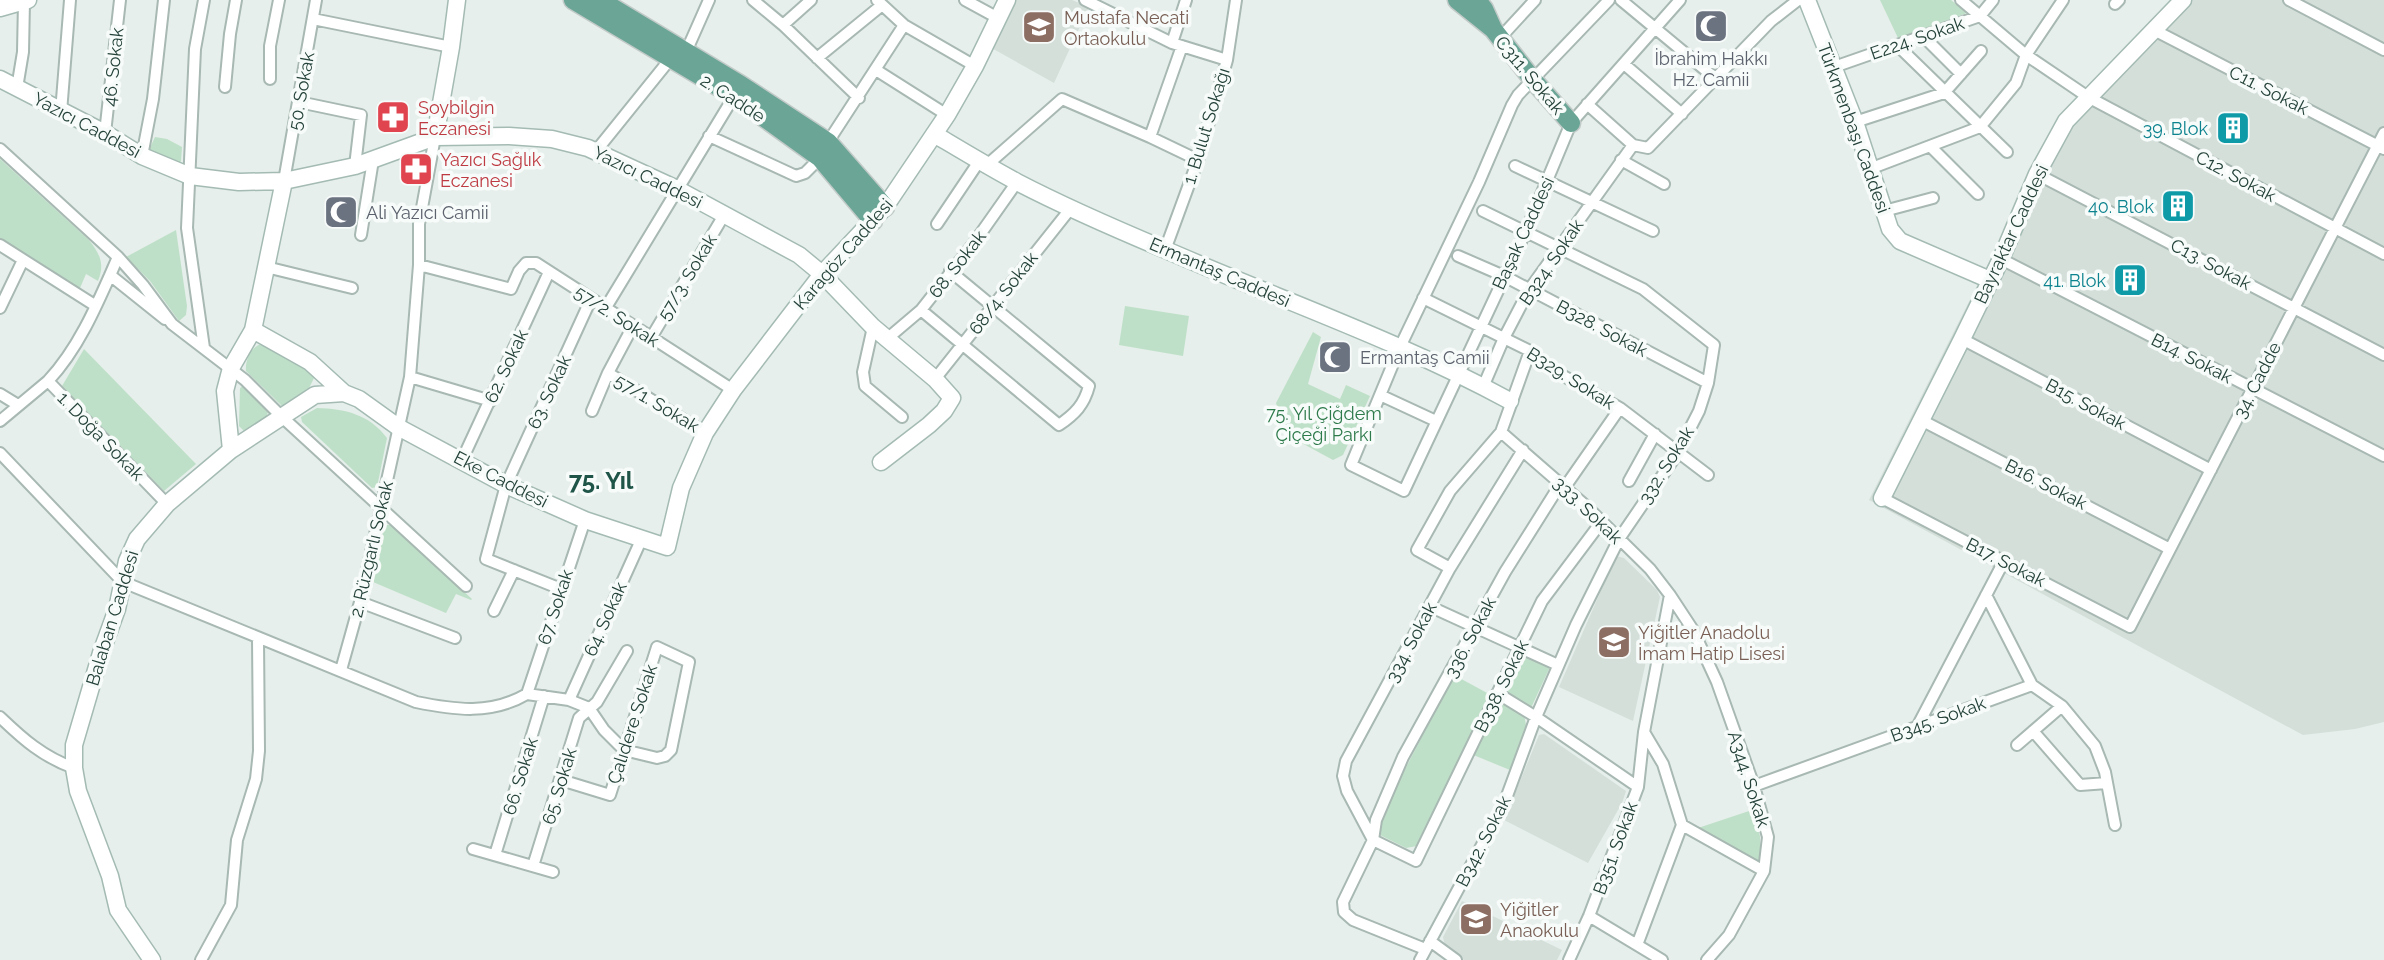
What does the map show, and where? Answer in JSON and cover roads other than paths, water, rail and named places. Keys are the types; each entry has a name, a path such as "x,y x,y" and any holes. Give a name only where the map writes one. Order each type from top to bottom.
{"main road":[{"path":"0,9 26,0"},
{"path":"435,137 457,0"},
{"name":"2. Cadde","path":"573,0 678,55 824,150 879,214"},
{"name":"2. Cadde","path":"600,0 678,55"},
{"name":"Karagöz Caddesi","path":"667,547 681,488 705,433 733,390 822,274 879,214 947,116 1007,0"},
{"name":"C311. Sokak","path":"1457,0 1497,34 1571,123"},
{"path":"1477,0 1497,34"},
{"name":"Türkmenbaşı Caddesi","path":"1807,0 1872,168 1890,229 1900,241 1990,280"},
{"name":"Bayraktar Caddesi","path":"1882,498 2001,259 2037,174 2066,121 2183,0"},
{"name":"Yazıcı Caddesi","path":"5,85 105,133 142,156 190,176 239,182 284,181 355,166 435,137 509,136 552,139 596,151 677,189 799,255 822,274 873,327 935,379 952,398 944,411 881,461"},
{"name":"Ermantaş Caddesi","path":"934,134 1017,182 1071,208 1165,250 1400,347 1458,373 1510,401"},
{"path":"284,181 253,330 231,368 225,391 231,450 315,395 344,393"},
{"name":"Eke Caddesi","path":"253,330 310,362 344,393 359,399 398,427 506,485 585,520 667,547"},
{"name":"Balaban Caddesi","path":"152,960 118,910 110,876 78,791 74,745 127,561 137,539 167,504 231,450"}],"street":[{"path":"5,85 23,52 26,0"},
{"path":"61,112 70,0"},
{"name":"46. Sokak","path":"105,133 120,0"},
{"path":"142,156 153,99 164,0"},
{"path":"204,0 195,49 187,228 204,348"},
{"path":"225,87 236,0"},
{"path":"270,79 270,46 279,0"},
{"name":"50. Sokak","path":"284,181 316,0"},
{"path":"596,151 678,55 709,0"},
{"path":"753,0 859,98"},
{"path":"783,25 811,0"},
{"path":"965,0 998,18"},
{"path":"1085,0 1177,45 1227,60"},
{"path":"1150,136 1177,45 1186,0"},
{"name":"1. Bulut Sokağı","path":"1165,250 1198,160 1227,60 1236,0"},
{"path":"1497,34 1535,0"},
{"path":"1436,421 1380,396 1400,347 1479,182 1512,105 1609,0"},
{"path":"1621,0 1716,78"},
{"name":"Başak Caddesi","path":"1380,396 1351,466 1404,491 1526,231 1571,123 1679,0"},
{"path":"1587,104 1633,145 1648,148 1771,21 1798,0"},
{"name":"C12. Sokak","path":"1961,0 2026,55 2088,97 2384,254"},
{"name":"E224. Sokak","path":"1834,67 1980,16 1993,0"},
{"path":"1872,168 1980,127 2017,83 2026,55 2063,0"},
{"path":"2289,0 2384,50"},
{"path":"817,58 879,3 904,25 975,65"},
{"path":"313,19 451,47"},
{"path":"709,136 796,176 805,173 859,98 904,25"},
{"name":"C11. Sokak","path":"2154,30 2381,148"},
{"path":"1922,35 1961,74"},
{"path":"1897,45 2007,152"},
{"path":"1855,122 1944,93 1981,51"},
{"path":"1623,64 1682,114"},
{"path":"877,70 947,116"},
{"path":"606,309 737,91"},
{"path":"936,224 984,162 1062,99 1150,136 1198,160"},
{"path":"299,102 361,115 355,166"},
{"name":"34. Cadde","path":"2130,627 2335,228 2381,148 2384,132"},
{"name":"2. Rüzgarlı Sokak","path":"341,670 382,510 410,377 419,265 419,225 435,137"},
{"name":"B324. Sokak","path":"1483,387 1529,290 1633,145"},
{"path":"1930,146 1978,194"},
{"path":"0,149 118,257 172,324"},
{"path":"361,235 373,160"},
{"path":"1621,160 1664,184"},
{"path":"1515,166 1653,231"},
{"name":"C13. Sokak","path":"2037,174 2384,355"},
{"name":"68. Sokak","path":"888,338 921,310 974,243 1017,182"},
{"path":"1884,211 1933,198"},
{"name":"68/4. Sokak","path":"935,379 1071,208"},
{"path":"1483,211 1559,248"},
{"name":"57/3. Sokak","path":"651,338 724,215"},
{"path":"0,245 96,306"},
{"name":"332. Sokak","path":"1559,248 1643,289 1714,345 1708,383 1699,411 1677,454 1619,539"},
{"name":"B328. Sokak","path":"1458,256 1504,276 1708,383"},
{"name":"1. Doğa Sokak","path":"118,257 96,306 62,366 48,381 167,504"},
{"name":"B14. Sokak","path":"2001,259 2384,456"},
{"path":"0,308 23,260"},
{"name":"57/2. Sokak","path":"419,265 512,289 519,271 526,263 536,263 733,390"},
{"path":"266,267 352,288"},
{"path":"921,310 1059,425 1076,414 1085,401 1089,386 950,271"},
{"name":"62. Sokak","path":"462,460 549,272"},
{"path":"110,275 245,380 466,586"},
{"name":"B329. Sokak","path":"1423,298 1530,351 1553,370 1620,408 1708,475"},
{"name":"63. Sokak","path":"514,570 486,559 506,485 591,299"},
{"name":"57/3. Sokak","path":"592,411 633,326"},
{"path":"873,327 863,372 865,386 902,417"},
{"name":"B15. Sokak","path":"1962,339 2211,470"},
{"path":"1450,568 1417,550 1450,491 1501,432 1530,351"},
{"name":"57/1. Sokak","path":"608,373 705,433"},
{"path":"410,377 491,401"},
{"path":"0,421 48,381"},
{"path":"0,394 18,405"},
{"name":"336. Sokak","path":"1425,950 1353,920 1344,912 1343,902 1373,840 1376,820 1403,757 1505,572 1563,485 1620,408"},
{"name":"B16. Sokak","path":"1921,420 2170,549"},
{"name":"333. Sokak","path":"1501,432 1602,521 1650,569 1670,594"},
{"path":"1629,481 1655,434"},
{"name":"334. Sokak","path":"1373,840 1347,791 1343,776 1346,761 1450,568 1523,450"},
{"path":"0,453 123,582 416,702 447,708 486,709 513,702 527,694 569,700 589,708 604,730 624,750"},
{"name":"B17. Sokak","path":"1882,498 2130,627"},
{"name":"67. Sokak","path":"527,694 585,520"},
{"name":"B338. Sokak","path":"1373,840 1416,861 1542,601 1602,521"},
{"name":"64. Sokak","path":"569,700 642,538"},
{"name":"B342. Sokak","path":"1425,950 1504,804 1558,665 1619,539"},
{"path":"1917,727 2004,561"},
{"path":"494,611 514,570 561,589"},
{"name":"B351. Sokak","path":"1569,960 1590,916 1638,787 1644,732 1670,594"},
{"name":"A344. Sokak","path":"1670,594 1693,630 1717,682 1754,786 1768,837 1764,871 1729,936 1707,960"},
{"path":"1986,595 2032,685 2062,706 2095,746 2115,825"},
{"path":"360,602 455,638"},
{"path":"1431,607 1558,665"},
{"path":"201,960 230,905 237,840 257,779 260,751 258,639"},
{"name":"Çalıdere Sokak","path":"561,780 610,795 624,750 657,647 689,662 671,750 665,757 657,758 624,750"},
{"name":"65. Sokak","path":"533,866 579,718 597,702 627,651"},
{"name":"B345. Sokak","path":"1754,786 2032,685"},
{"path":"1497,694 1536,717 1638,787"},
{"name":"66. Sokak","path":"495,855 544,696"},
{"path":"2017,745 2062,706"},
{"path":"0,717 27,744 55,762 74,768"},
{"path":"2034,731 2080,785 2106,783"},
{"path":"1637,945 1682,825 1663,764 1644,732"},
{"path":"1682,825 1764,871"},
{"path":"474,849 553,872"},
{"path":"1590,916 1662,960"},
{"path":"1425,950 1456,960"}],"place":[{"name":"İbrahim Hakkı Hz. Camii","path":"1711,26"},
{"name":"Mustafa Necati Ortaokulu","path":"1039,27"},
{"name":"Soybilgin Eczanesi","path":"393,117"},
{"name":"39. Blok","path":"2233,128"},
{"name":"Yazıcı Sağlık Eczanesi","path":"416,169"},
{"name":"40. Blok","path":"2178,206"},
{"name":"Ali Yazıcı Camii","path":"341,212"},
{"name":"41. Blok","path":"2130,280"},
{"name":"Ermantaş Camii","path":"1335,357"},
{"name":"Yiğitler Anadolu İmam Hatip Lisesi","path":"1614,642"},
{"name":"Yiğitler Anaokulu","path":"1476,919"}],"district":[{"name":"75. Yıl","path":"601,480"}],"park label":[{"name":"75. Yıl Çiğdem Çiçeği Parkı","path":"1324,423"}]}
